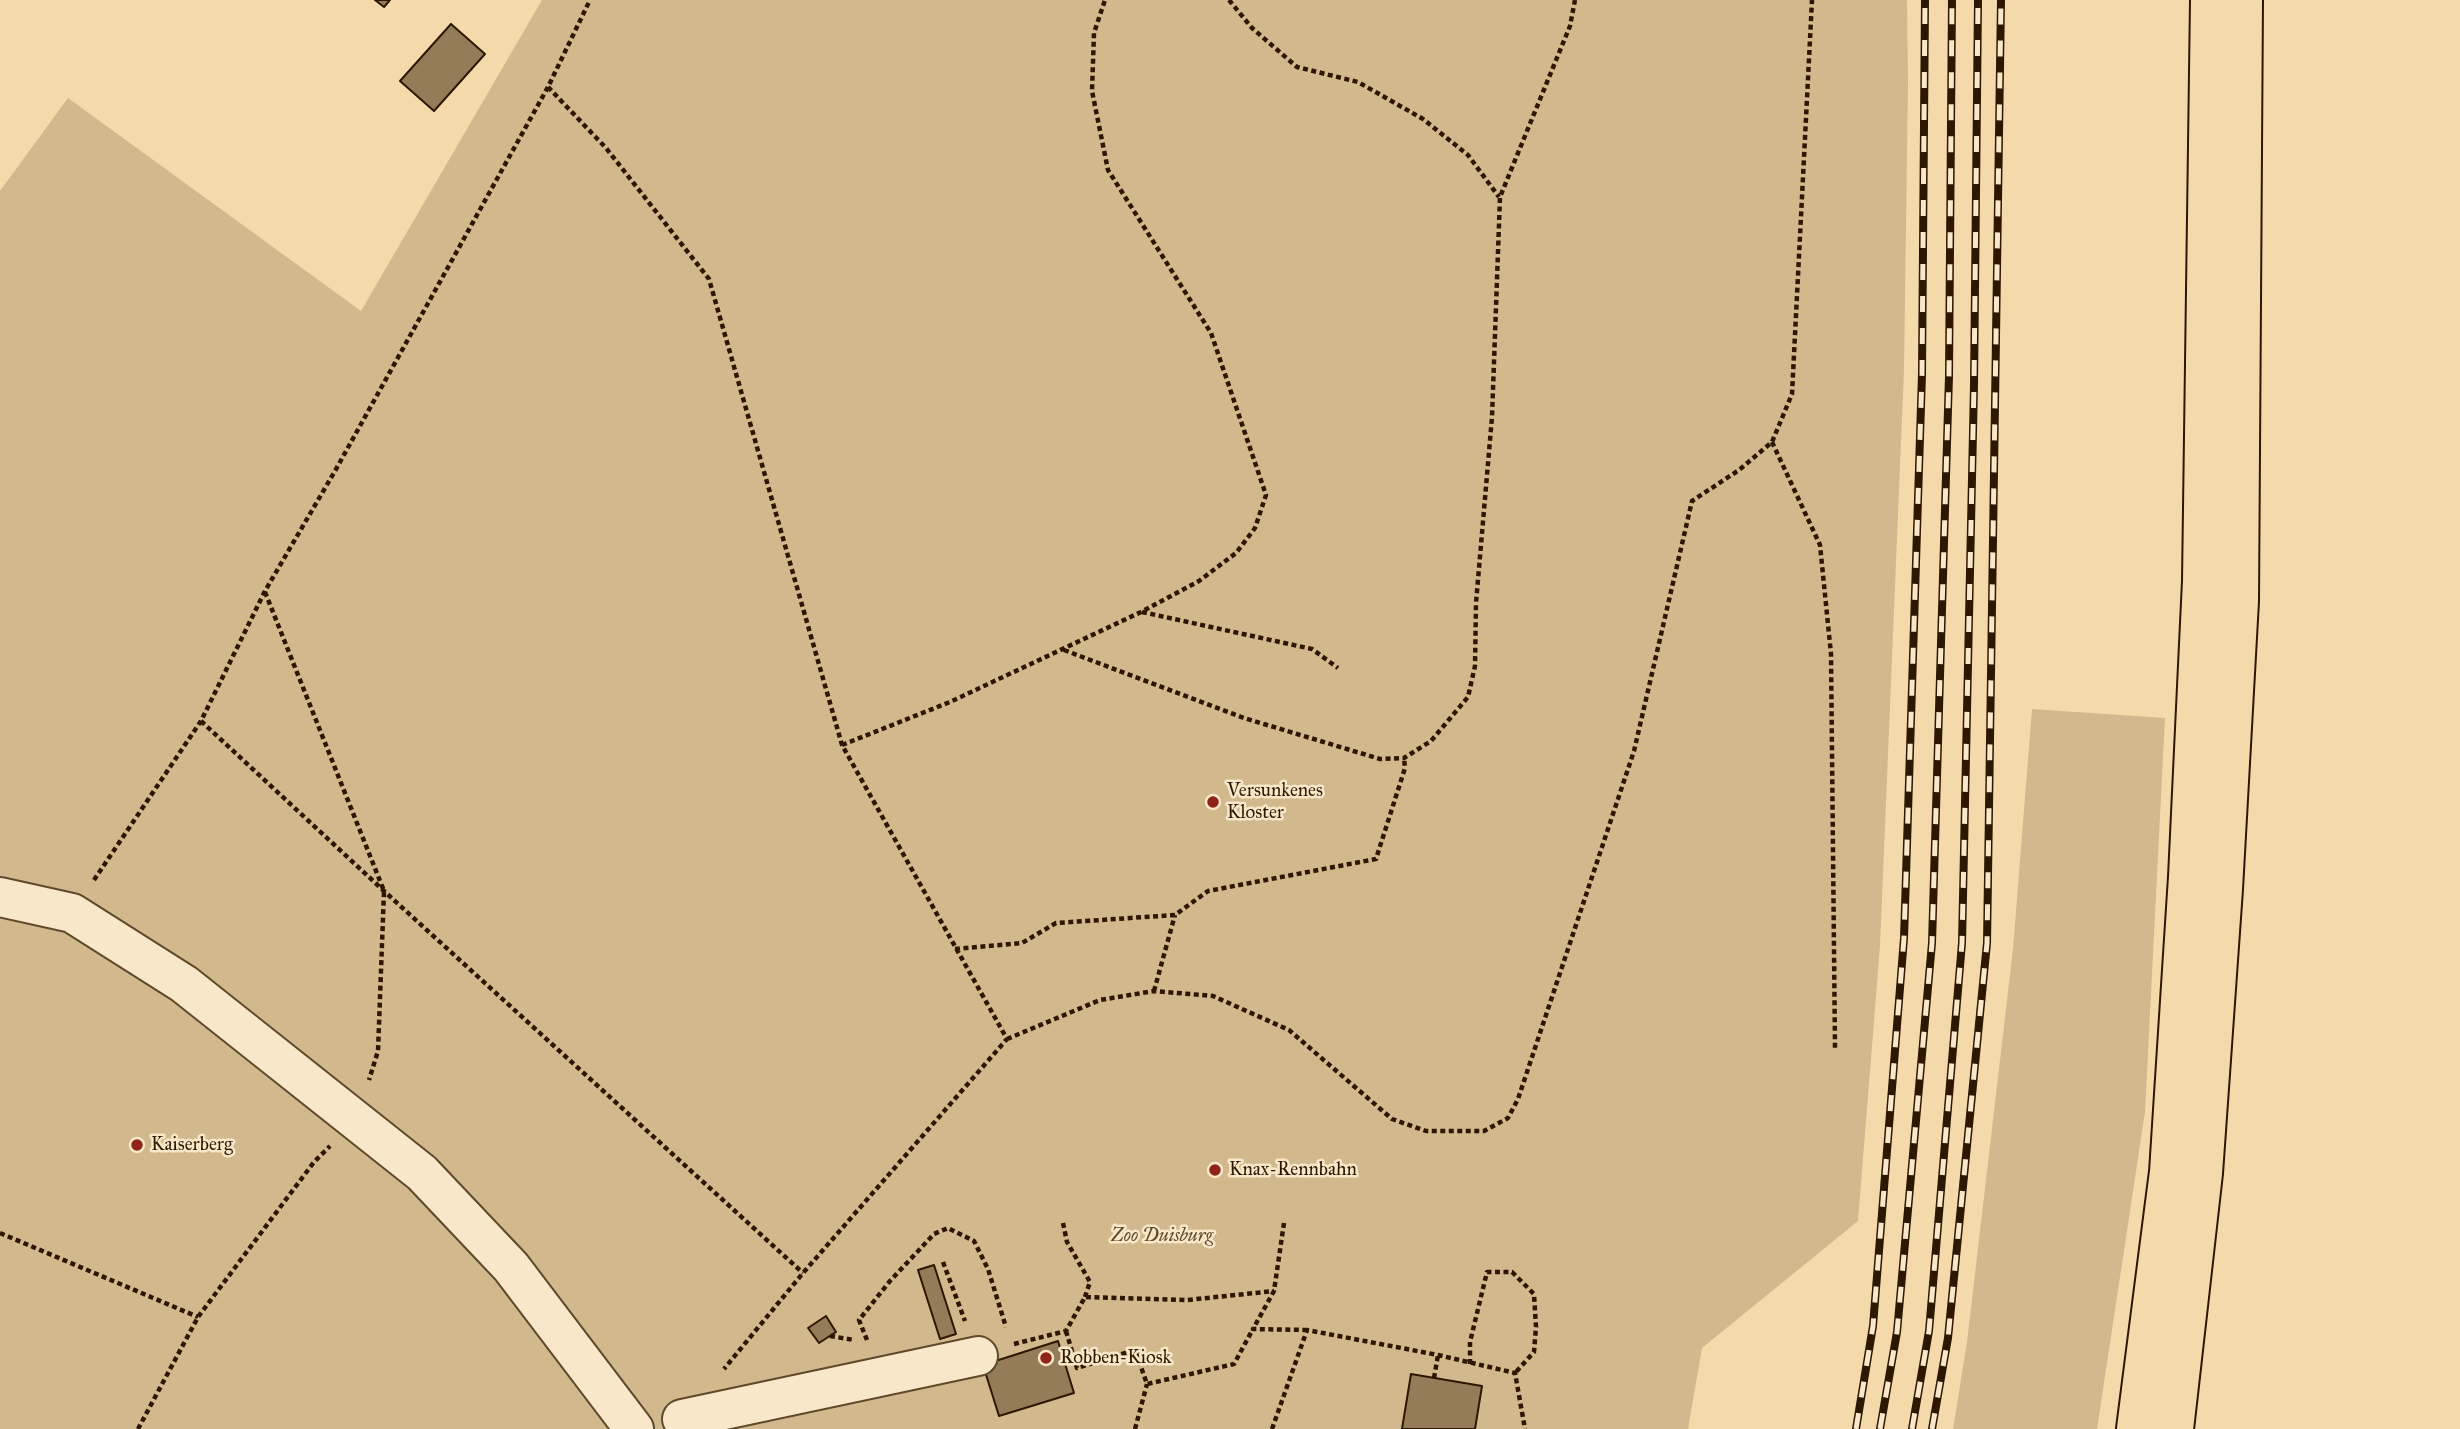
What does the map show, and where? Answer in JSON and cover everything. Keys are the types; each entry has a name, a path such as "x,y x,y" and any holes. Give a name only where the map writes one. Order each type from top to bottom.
{"highway":[{"path":"2136,1429 2169,1172 2188,877 2202,581 2210,0"},
{"path":"2174,1429 2203,1173 2223,889 2239,601 2243,0"}],"lane":[{"path":"0,897 72,913 184,984 422,1173 511,1267 634,1429"},
{"path":"682,1419 995,1350"}],"path":[{"path":"72,913 201,721 264,591 335,471 548,88 590,0"},
{"path":"842,746 950,702 1141,612 1199,581 1236,553 1255,528 1266,495 1211,333 1108,170 1093,91 1094,33 1104,0"},
{"path":"1229,0 1252,28 1297,67 1358,82 1423,119 1468,155 1500,197"},
{"path":"1063,650 1244,718 1380,759 1404,758 1432,741 1468,697 1475,666 1476,603 1492,417 1500,197 1570,26 1575,0"},
{"path":"682,1419 803,1273 1007,1039 1100,1000 1154,991 1213,996 1290,1030 1392,1119 1426,1131 1484,1131 1508,1118 1518,1100 1634,751 1692,501 1739,470 1772,442 1792,394 1812,0"},
{"path":"548,88 606,148 709,279 842,746 1007,1039"},
{"path":"1772,442 1820,545 1831,654 1835,1048"},
{"path":"138,1429 198,1317 314,1162 356,1119 378,1051 384,891 264,591"},
{"path":"1141,612 1312,649 1338,668"},
{"path":"201,721 803,1273"},
{"path":"956,949 1022,943 1056,923 1175,915 1208,891 1376,859 1405,768 1404,758"},
{"path":"1154,991 1175,915"},
{"path":"1063,1223 1067,1242 1090,1282 1085,1297 1066,1331 1077,1368 1135,1350 1147,1384 1135,1429"},
{"path":"1147,1384 1234,1364 1274,1291 1284,1223"},
{"path":"830,1336 868,1343 859,1320 890,1281 934,1234 948,1228 974,1241 988,1269 995,1350"},
{"path":"0,1233 198,1317"},
{"path":"943,1262 995,1350"},
{"path":"1470,1364 1470,1342 1487,1272 1512,1272 1534,1294 1536,1327 1534,1352 1515,1373"},
{"path":"1085,1297 1187,1300 1274,1291"},
{"path":"1253,1329 1307,1330 1515,1373"},
{"path":"1272,1429 1307,1330"},
{"path":"995,1350 1066,1331"},
{"path":"1434,1378 1438,1355"},
{"path":"1515,1373 1525,1429"}],"green space":[{"name":"Zoo Duisburg","path":"542,0 1907,0 1904,370 1880,946 1858,1221 1702,1348 1688,1429 0,1429 0,191 68,98 361,311"},
{"path":"2032,709 2165,718 2145,1112 2097,1429 1953,1429 1967,1342 2013,949"}],"building":[{"path":"375,0 390,0 384,7"},
{"path":"451,24 485,54 434,111 400,81"},
{"path":"934,1265 956,1334 940,1339 918,1270"},
{"path":"826,1316 836,1332 819,1343 808,1328"},
{"path":"1058,1341 1074,1393 999,1416 983,1365"},
{"path":"1411,1374 1482,1386 1475,1429 1402,1429"}],"railway":[{"path":"1856,1429 1873,1326 1904,938 1922,374 1925,0"},
{"path":"1880,1429 1897,1332 1932,943 1949,376 1952,0"},
{"path":"1912,1429 1929,1331 1962,943 1974,385 1978,0"},
{"path":"1932,1429 1948,1338 1987,943 2001,0"}],"place":[{"name":"Versunkenes Kloster","path":"1213,802"},
{"name":"Kaiserberg","path":"137,1145"},
{"name":"Knax-Rennbahn","path":"1215,1170"},
{"name":"Robben-Kiosk","path":"1046,1358"}]}
